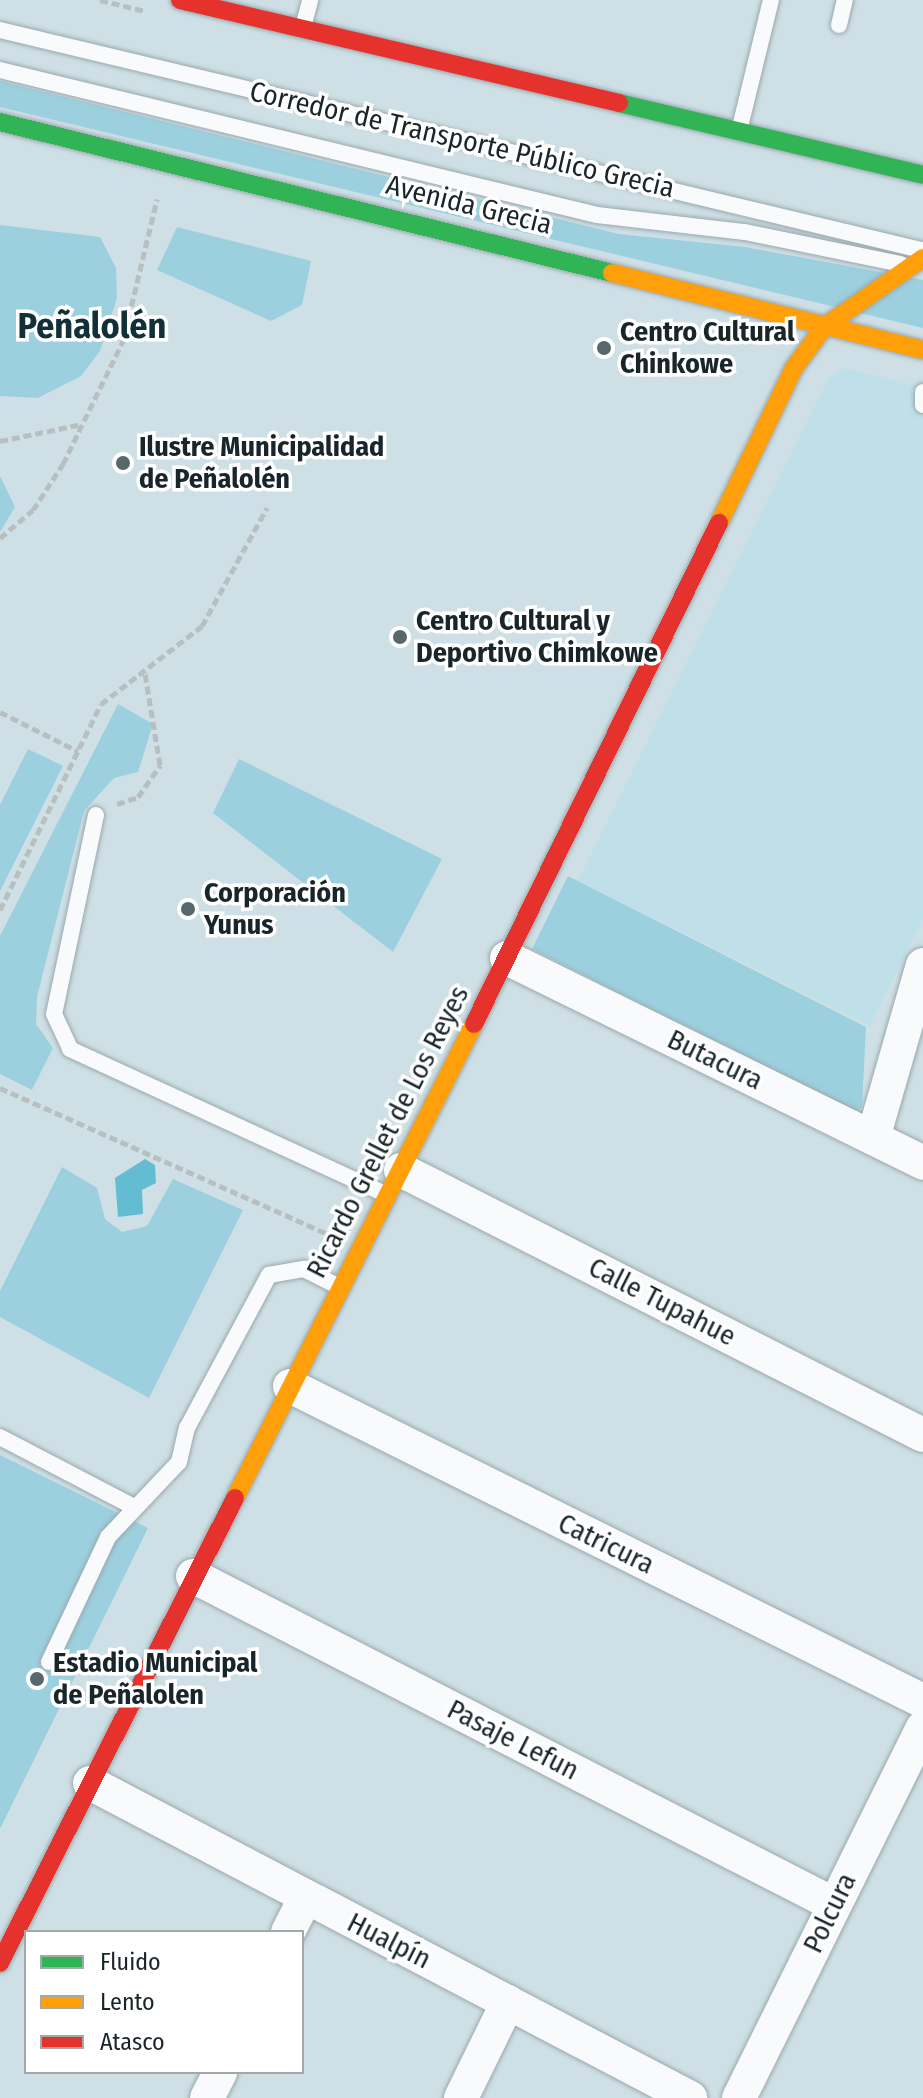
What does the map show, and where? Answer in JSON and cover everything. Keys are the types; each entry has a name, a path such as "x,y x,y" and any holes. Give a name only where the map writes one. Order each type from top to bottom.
{"street":[{"path":"180,0 923,175"},
{"name":"Avenida Grecia","path":"0,122 162,159 923,350"},
{"path":"824,327 919,265"},
{"name":"Ricardo Grellet de Los Reyes","path":"0,1963 507,958 770,413 824,327"},
{"name":"Butacura","path":"507,958 923,1163"},
{"path":"873,1138 923,965"},
{"name":"Calle Tupahue","path":"394,1183 923,1435"},
{"name":"Catricura","path":"290,1386 923,1701"},
{"name":"Pasaje Lefun","path":"193,1576 833,1904"},
{"name":"Polcura","path":"739,2098 923,1728"},
{"name":"Hualpín","path":"90,1783 690,2098"},
{"path":"289,1930 305,1898"},
{"path":"461,2098 508,2002"},
{"path":"207,2098 219,2074"}],"lane":[{"path":"302,29 310,0"},
{"path":"739,132 771,0"},
{"path":"839,25 845,0"},
{"name":"Corredor de Transporte Público Grecia","path":"0,30 923,250"},
{"name":"Corredor de Transporte Público Grecia","path":"0,70 597,215 745,232 919,265"},
{"path":"923,392 923,405"},
{"path":"96,815 54,1014 70,1049 394,1183"},
{"path":"49,1662 108,1537 179,1462 187,1428 269,1275 315,1272 340,1288"},
{"path":"0,1437 134,1507"}],"path":[{"path":"0,538 33,510 82,424 140,289 162,159"},
{"path":"0,441 82,424"},
{"path":"0,910 101,704 202,626 267,508"},
{"path":"96,815 138,797 160,765 145,673"},
{"path":"0,712 78,751"},
{"path":"0,1088 334,1237 315,1272"}],"shaded area":[{"path":"0,81 619,234 745,247 923,280 923,328 0,107"},
{"path":"0,225 100,237 116,268 117,298 100,351 81,376 38,398 0,396"},
{"path":"177,227 311,261 302,305 271,321 157,270"},
{"path":"846,368 923,387 923,919 870,1026 578,881 830,376"},
{"path":"0,476 15,507 0,532"},
{"path":"118,704 153,724 138,772 114,778 84,811 37,997 36,1024 53,1048 32,1090 0,1074 0,936"},
{"path":"28,749 63,766 0,891 0,805"},
{"path":"239,759 442,859 393,952 213,813"},
{"path":"568,876 866,1027 862,1106 856,1112 532,949"},
{"path":"145,1159 155,1165 156,1183 142,1190 143,1214 118,1217 115,1178"},
{"path":"62,1167 97,1188 105,1219 122,1232 147,1226 173,1179 243,1210 149,1398 0,1317 0,1291"},
{"name":"Estadio Municipal de Peñalolen","path":"0,1455 148,1528 0,1829"}],"traffic: fast":[{"path":"619,103 923,175"},
{"path":"0,122 612,273"}],"traffic: slow":[{"path":"719,523 794,368 824,327 923,258"},
{"path":"612,273 923,350"},
{"path":"235,1498 474,1024"}],"traffic: jam":[{"path":"180,0 619,103"},
{"path":"474,1024 719,523"},
{"path":"0,1963 235,1498"}],"place":[{"name":"Centro Cultural Chinkowe","path":"604,348"},
{"name":"Ilustre Municipalidad de Peñalolén","path":"123,463"},
{"name":"Centro Cultural y Deportivo Chimkowe","path":"400,637"},
{"name":"Corporación Yunus","path":"188,909"},
{"name":"Estadio Municipal de Peñalolen","path":"37,1679"}],"district":[{"name":"Peñalolén","path":"92,327"}]}
